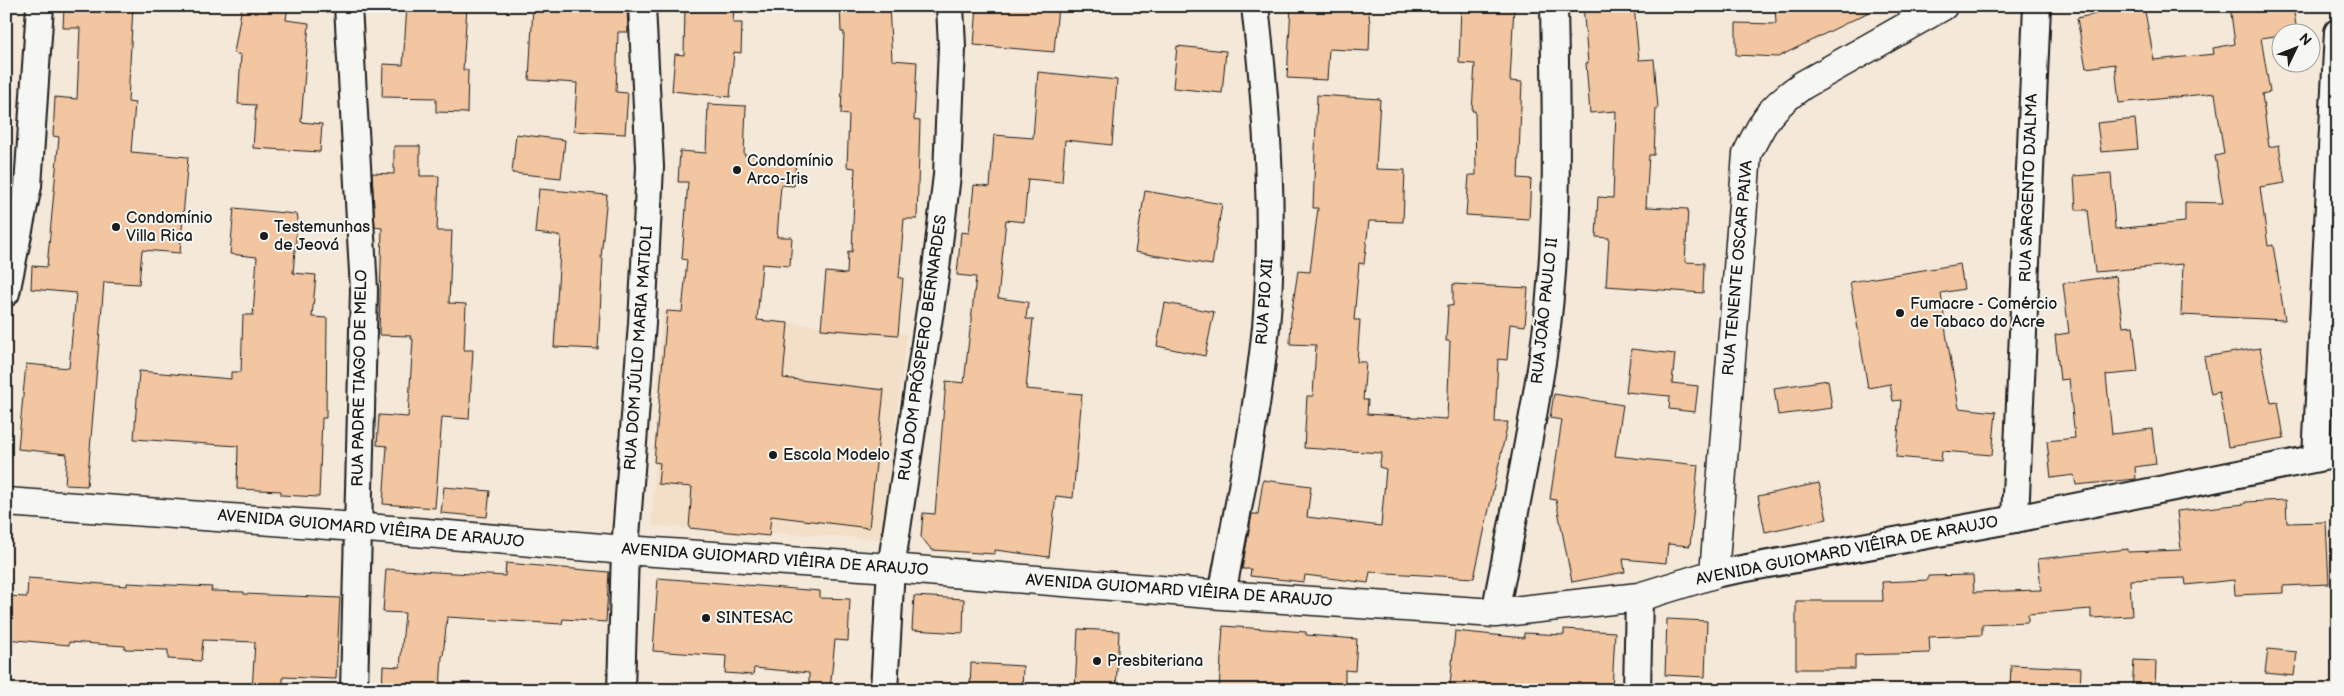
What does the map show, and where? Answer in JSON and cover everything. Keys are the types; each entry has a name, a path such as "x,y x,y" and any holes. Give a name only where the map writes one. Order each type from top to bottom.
{"street":[{"path":"6,293 28,186 40,6"},
{"name":"RUA PADRE TIAGO DE MELO","path":"348,6 364,290 356,527 354,690"},
{"name":"RUA DOM JÚLIO MARIA MATIOLI","path":"621,690 625,550 642,323 650,167 642,6"},
{"name":"RUA DOM PRÓSPERO BERNARDES","path":"884,690 891,568 935,277 947,174 952,47 950,6"},
{"name":"RUA PIO XII","path":"1222,595 1245,471 1266,318 1269,255 1267,160 1254,6"},
{"name":"RUA JOÃO PAULO II","path":"1495,613 1544,349 1553,249 1556,143 1554,6"},
{"name":"RUA TENENTE OSCAR PAIVA","path":"1714,574 1747,154 1766,116 1785,97 1846,60 1943,6"},
{"name":"RUA SARGENTO DJALMA","path":"2016,519 2037,6"},
{"path":"2327,456 2338,32"},
{"name":"AVENIDA GUIOMARD VIÊIRA DE ARAUJO","path":"6,502 356,527 625,550 891,568 1222,595 1495,613 1639,597 1714,574 2016,519 2327,456"},
{"path":"1637,690 1639,597"}],"shaded area":[{"name":"Escola Modelo","path":"662,311 907,334 881,539 652,526"}],"building":[{"path":"64,6 133,6 128,102 135,103 131,152 188,157 180,253 142,250 139,284 104,282 87,486 65,485 67,454 18,449 26,364 69,368 76,293 31,289 32,266 47,267 59,137 53,136 55,97 77,99 80,28 63,28"},
{"path":"242,6 288,6 286,20 309,23 301,122 322,124 320,152 253,148 256,105 238,104 241,55 234,53"},
{"path":"407,6 467,6 463,70 468,70 467,113 436,112 436,98 382,97 383,64 403,65"},
{"path":"533,6 627,6 628,32 618,32 616,92 628,93 625,134 574,131 577,83 529,80"},
{"path":"685,6 734,6 733,23 742,23 741,53 734,52 730,97 672,91 675,54 684,55"},
{"path":"840,6 889,6 892,60 917,62 914,120 920,121 917,219 904,219 899,278 903,278 898,335 821,329 826,272 847,274 848,251 852,252 855,168 847,167 849,115 841,114 844,32 841,32"},
{"path":"977,6 1058,6 1054,52 974,45"},
{"path":"1291,6 1368,6 1370,24 1369,51 1329,49 1327,80 1287,78"},
{"path":"1461,6 1514,6 1510,81 1522,82 1518,178 1531,179 1529,219 1466,215 1469,175 1476,175 1475,111 1472,111 1475,64 1459,63"},
{"path":"1583,6 1634,6 1639,60 1654,59 1658,108 1656,108 1654,155 1649,155 1646,207 1688,209 1685,262 1704,263 1703,293 1606,286 1609,238 1596,237 1598,197 1613,198 1616,111 1590,113"},
{"path":"1775,6 1881,6 1778,57 1736,55 1736,23 1776,24"},
{"path":"2092,6 2144,6 2154,60 2214,54 2213,48 2235,44 2230,6 2293,6 2295,22 2272,22 2272,36 2261,38 2270,92 2262,94 2269,147 2279,145 2285,183 2260,187 2268,246 2273,245 2285,320 2181,315 2183,264 2095,272 2088,210 2076,210 2074,176 2111,173 2115,229 2185,222 2185,202 2223,203 2215,156 2224,154 2215,93 2119,103 2115,64 2086,68 2077,18 2096,14"},
{"path":"1177,46 1226,51 1222,93 1173,88"},
{"path":"1038,72 1117,80 1112,145 1065,140 1062,182 1028,179 1024,222 1006,220 998,298 1028,302 1026,319 1033,319 1026,389 1082,394 1073,498 1056,496 1049,557 995,550 995,554 932,550 921,537 923,513 935,514 946,381 964,383 976,277 957,275 961,232 969,233 974,185 990,187 994,135 1033,138"},
{"path":"1317,95 1380,99 1376,169 1405,170 1403,222 1369,221 1364,264 1359,263 1354,320 1360,320 1357,362 1366,362 1363,400 1368,400 1367,414 1447,419 1450,341 1446,341 1448,305 1453,306 1453,284 1528,288 1525,326 1510,324 1507,360 1498,359 1495,422 1508,422 1474,578 1370,572 1368,583 1305,575 1304,582 1250,576 1251,569 1242,569 1252,514 1258,514 1263,480 1311,486 1307,517 1381,526 1386,469 1379,467 1382,453 1304,448 1307,396 1313,396 1316,345 1290,344 1291,316 1298,271 1310,272 1318,208 1313,208"},
{"name":"Escola Modelo","path":"708,104 746,106 744,155 796,158 794,186 781,185 777,237 792,237 790,266 762,264 757,320 788,323 783,378 884,390 869,528 771,516 769,536 689,528 692,487 658,484 660,463 654,462 667,311 682,312 687,260 682,259 688,182 678,182 680,151 706,153"},
{"path":"2135,119 2138,149 2101,152 2097,123"},
{"path":"516,134 565,140 561,178 512,173"},
{"path":"394,146 420,146 420,176 439,176 437,231 452,231 449,303 466,304 464,350 473,350 469,419 442,417 435,508 383,504 387,446 377,445 379,415 408,417 413,339 411,339 411,336 379,335 382,228 375,227 372,173 394,174"},
{"path":"539,189 607,195 601,258 603,258 598,349 554,347 561,236 535,233"},
{"path":"1145,191 1222,204 1212,265 1135,252"},
{"path":"234,208 295,214 298,217 293,273 316,275 312,317 327,318 326,418 322,418 319,497 281,495 281,491 237,489 238,446 134,439 139,371 231,379 231,372 241,372 243,315 253,315 257,257 230,254"},
{"path":"1960,264 1964,289 1941,293 1946,333 1959,408 1996,412 1992,455 1942,451 1941,461 1896,457 1901,400 1893,401 1890,384 1868,388 1850,282"},
{"path":"2116,276 2123,327 2133,326 2138,372 2106,375 2112,434 2152,429 2156,464 2135,467 2136,479 2076,485 2074,475 2051,478 2047,441 2075,438 2069,379 2060,380 2055,335 2069,333 2063,283"},
{"path":"1165,303 1214,312 1205,356 1157,346"},
{"path":"2260,348 2271,403 2278,402 2284,438 2228,447 2219,392 2211,394 2204,357"},
{"path":"1631,349 1675,354 1672,383 1698,386 1695,412 1669,409 1670,396 1626,392"},
{"path":"1828,380 1832,408 1778,415 1774,388"},
{"path":"1554,394 1623,405 1615,456 1698,465 1690,546 1668,544 1666,563 1623,559 1625,572 1572,582 1556,500 1550,499 1562,420 1550,418"},
{"path":"1819,483 1827,519 1765,532 1758,496"},
{"path":"444,487 490,491 487,517 441,513"},
{"path":"2286,500 2287,523 2326,522 2329,584 2283,586 2283,593 2235,595 2234,580 2186,585 2185,578 2130,580 2132,616 2091,618 2091,609 2028,614 2028,622 1982,624 1982,635 1929,637 1930,653 1855,655 1855,669 1796,669 1796,601 1883,601 1882,582 1928,580 1928,576 1973,575 1974,592 2041,590 2038,559 2128,549 2128,552 2181,550 2177,511 2245,504 2245,502"},
{"path":"506,563 609,572 606,622 563,619 562,624 447,617 440,690 382,690 383,666 400,667 405,613 383,612 386,569 505,576"},
{"path":"28,578 127,586 127,583 212,587 211,591 244,592 244,594 340,598 336,679 283,677 283,690 252,690 255,642 203,640 201,661 168,659 168,650 125,649 125,646 69,642 69,645 6,639 6,596 27,597"},
{"path":"658,578 820,591 820,598 850,599 848,641 835,640 830,690 809,690 809,673 754,668 753,675 725,673 726,656 653,651"},
{"path":"914,596 964,599 963,633 912,630"},
{"path":"1667,619 1707,621 1705,677 1665,675"},
{"path":"1223,626 1306,632 1306,635 1357,639 1355,671 1345,670 1345,690 1243,688 1243,690 1219,690"},
{"name":"Presbiteriana","path":"1078,629 1119,631 1116,690 1075,690"},
{"path":"1564,629 1615,632 1612,690 1543,690 1500,687 1500,689 1450,685 1455,631 1524,638 1524,633 1564,635"},
{"path":"2268,649 2297,652 2294,676 2265,673"},
{"path":"2134,660 2156,661 2155,690 2132,690"},
{"path":"971,663 1023,666 1022,690 970,690"},
{"path":"2011,665 2081,668 2080,690 2010,690"}],"place":[{"name":"Condomínio Arco-Iris","path":"737,170"},
{"name":"Condomínio Villa Rica","path":"116,227"},
{"name":"Testemunhas de Jeová","path":"264,236"},
{"name":"Fumacre - Comércio de Tabaco do Acre","path":"1900,313"},
{"name":"Escola Modelo","path":"773,455"},
{"name":"SINTESAC","path":"706,618"},
{"name":"Presbiteriana","path":"1097,661"}]}
